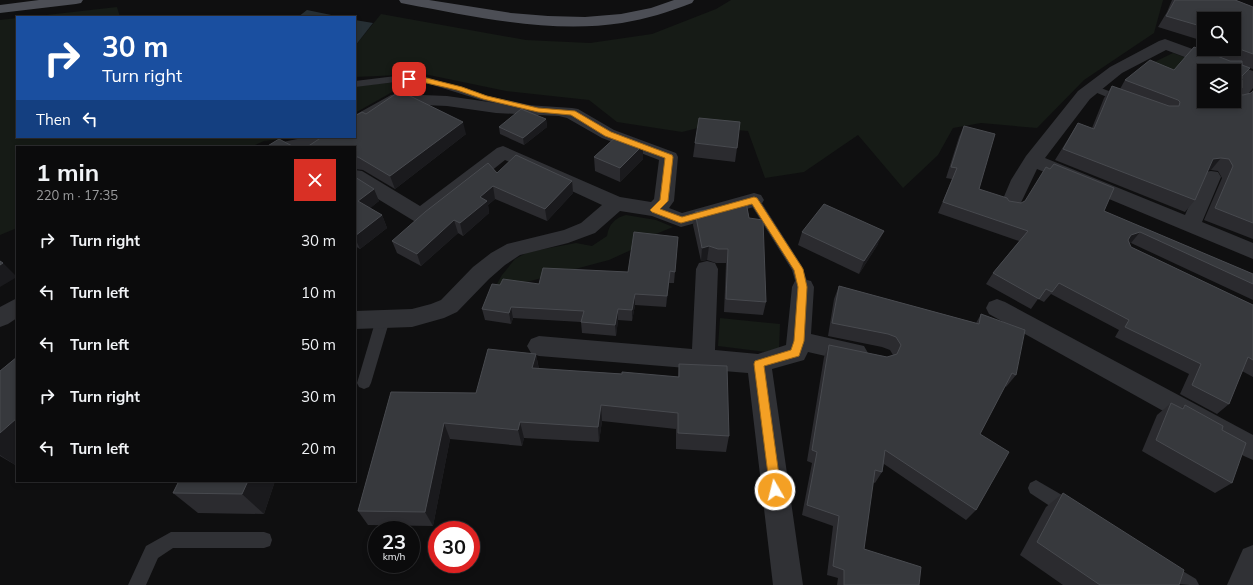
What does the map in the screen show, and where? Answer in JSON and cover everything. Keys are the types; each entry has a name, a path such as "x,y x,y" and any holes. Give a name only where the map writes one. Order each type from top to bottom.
{"main road":[{"path":"0,9 76,0"},
{"path":"406,0 523,20 576,22 627,18 675,6 687,0"}],"street":[{"path":"1010,206 1021,180 1033,160 1084,95 1116,70 1164,44 1218,64"},
{"path":"1241,73 1253,77 1241,92"},
{"path":"356,121 397,99 447,101 496,108 572,113 608,134 669,157 664,201 654,210"},
{"path":"305,146 325,138"},
{"path":"356,177 421,216 503,152 616,203 654,210 681,220 754,200"},
{"path":"1033,160 1253,250"},
{"path":"1190,225 1212,177"},
{"path":"356,320 412,318 436,312 449,306 481,273 498,259 514,249 568,236 588,228 616,203"},
{"path":"703,360 707,269"},
{"path":"540,346 759,364 777,357 796,353 799,341 803,287"},
{"path":"0,318 16,308"},
{"path":"997,308 1253,448"},
{"path":"799,341 874,357"},
{"path":"759,364 788,585"},
{"path":"1242,585 1253,559"}],"lane":[{"path":"356,84 396,79 422,80 459,89 485,98 538,110"},
{"path":"1093,88 1136,104"},
{"path":"754,200 798,269 803,287"},
{"path":"364,383 383,319"},
{"path":"1036,488 1083,518"},
{"path":"137,585 152,552 171,540 264,540"},
{"path":"1150,560 1190,585"}],"shaded area":[{"path":"731,0 1163,0 1154,33 1084,80 1037,128 981,123 953,128 938,155 903,188 858,135 804,172 765,178 748,131 702,127 682,132 617,122 589,100 506,91 424,74 356,77 356,45 381,14 526,40 590,43 652,34 716,9"},
{"path":"117,7 120,16 38,16"},
{"path":"307,10 336,16 299,16"},
{"path":"16,18 16,138 292,138 264,141 253,146 16,146 16,228 0,235 0,20"},
{"path":"356,20 373,23 356,45"},
{"path":"1173,53 1195,61 1175,84 1140,69"},
{"path":"409,81 356,112 356,86"},
{"path":"626,215 656,220 673,227 634,243 631,250 609,260 493,291 502,275 515,259 528,252 576,243 592,246 607,236 609,228 613,222"},
{"path":"720,318 780,324 779,349 765,352 718,346"}],"building":[{"path":"1175,0 1235,0 1253,7 1253,54 1241,50 1241,12 1197,12 1197,25 1166,16"},
{"path":"1194,47 1197,48 1197,56 1217,56 1230,61 1242,61 1242,65 1250,68 1242,76 1241,88 1241,64 1197,64 1197,108 1241,108 1241,95 1251,93 1253,91 1253,223 1215,208 1233,166 1229,159 1213,159 1195,200 1063,149 1078,123 1094,129 1112,86 1169,106 1179,106 1180,102 1178,100 1125,80 1150,60 1174,70"},
{"path":"397,93 404,93 463,122 390,176 356,157 356,146 308,146 320,138 356,138 356,115 362,112 366,114"},
{"path":"521,109 546,119 523,138 499,127"},
{"path":"699,118 740,122 737,148 695,143"},
{"path":"964,126 995,134 979,189 1007,198 1009,201 1021,203 1025,201 1046,167 1050,169 1054,164 1114,188 1104,211 1253,274 1253,284 1140,232 1131,235 1128,240 1131,247 1253,305 1253,360 1248,357 1229,404 1192,385 1201,364 1125,327 1129,320 1059,283 1052,292 1046,289 1039,299 993,273 1028,231 943,202 957,168 951,167"},
{"path":"618,135 643,145 620,168 594,157"},
{"path":"279,139 292,146 268,146"},
{"path":"516,155 572,181 545,209 493,186 480,197 487,201 460,223 454,220 417,254 392,241 425,212 488,163 497,173"},
{"path":"356,178 374,189 358,201 382,215 356,235"},
{"path":"746,202 749,218 763,220 766,302 726,299 728,249 718,249 709,246 702,248 695,212"},
{"path":"824,204 884,231 864,261 802,232"},
{"path":"634,232 678,237 675,272 670,271 667,296 635,294 632,310 618,309 615,325 581,322 584,311 511,307 509,313 482,309 492,284 500,285 503,279 539,284 543,268 628,272"},
{"path":"839,286 979,324 981,314 1025,330 1016,375 1012,373 980,434 1009,452 976,510 885,450 882,472 875,470 864,549 921,567 919,585 844,585 844,570 833,566 839,516 807,505 817,452 812,450 829,345 887,357 897,354 901,345 896,337 888,334 832,323"},
{"path":"488,349 536,354 532,368 622,374 622,372 679,377 679,364 727,366 729,436 678,433 678,413 601,405 598,427 520,422 518,430 444,423 425,512 358,511 391,392 476,393"},
{"path":"16,358 16,419 0,433 0,371"},
{"path":"1171,403 1183,409 1185,405 1223,426 1222,430 1246,443 1232,483 1156,440"},
{"path":"178,482 248,482 242,494 173,493"},
{"path":"1063,493 1184,570 1179,585 1100,585 1037,542"}],"route":[{"path":"409,79 422,80 459,89 485,98 538,110 572,113 608,134 669,157 664,201 654,210 681,220 754,200 798,269 803,287 799,341 796,353 777,357 759,364 775,490"}]}
